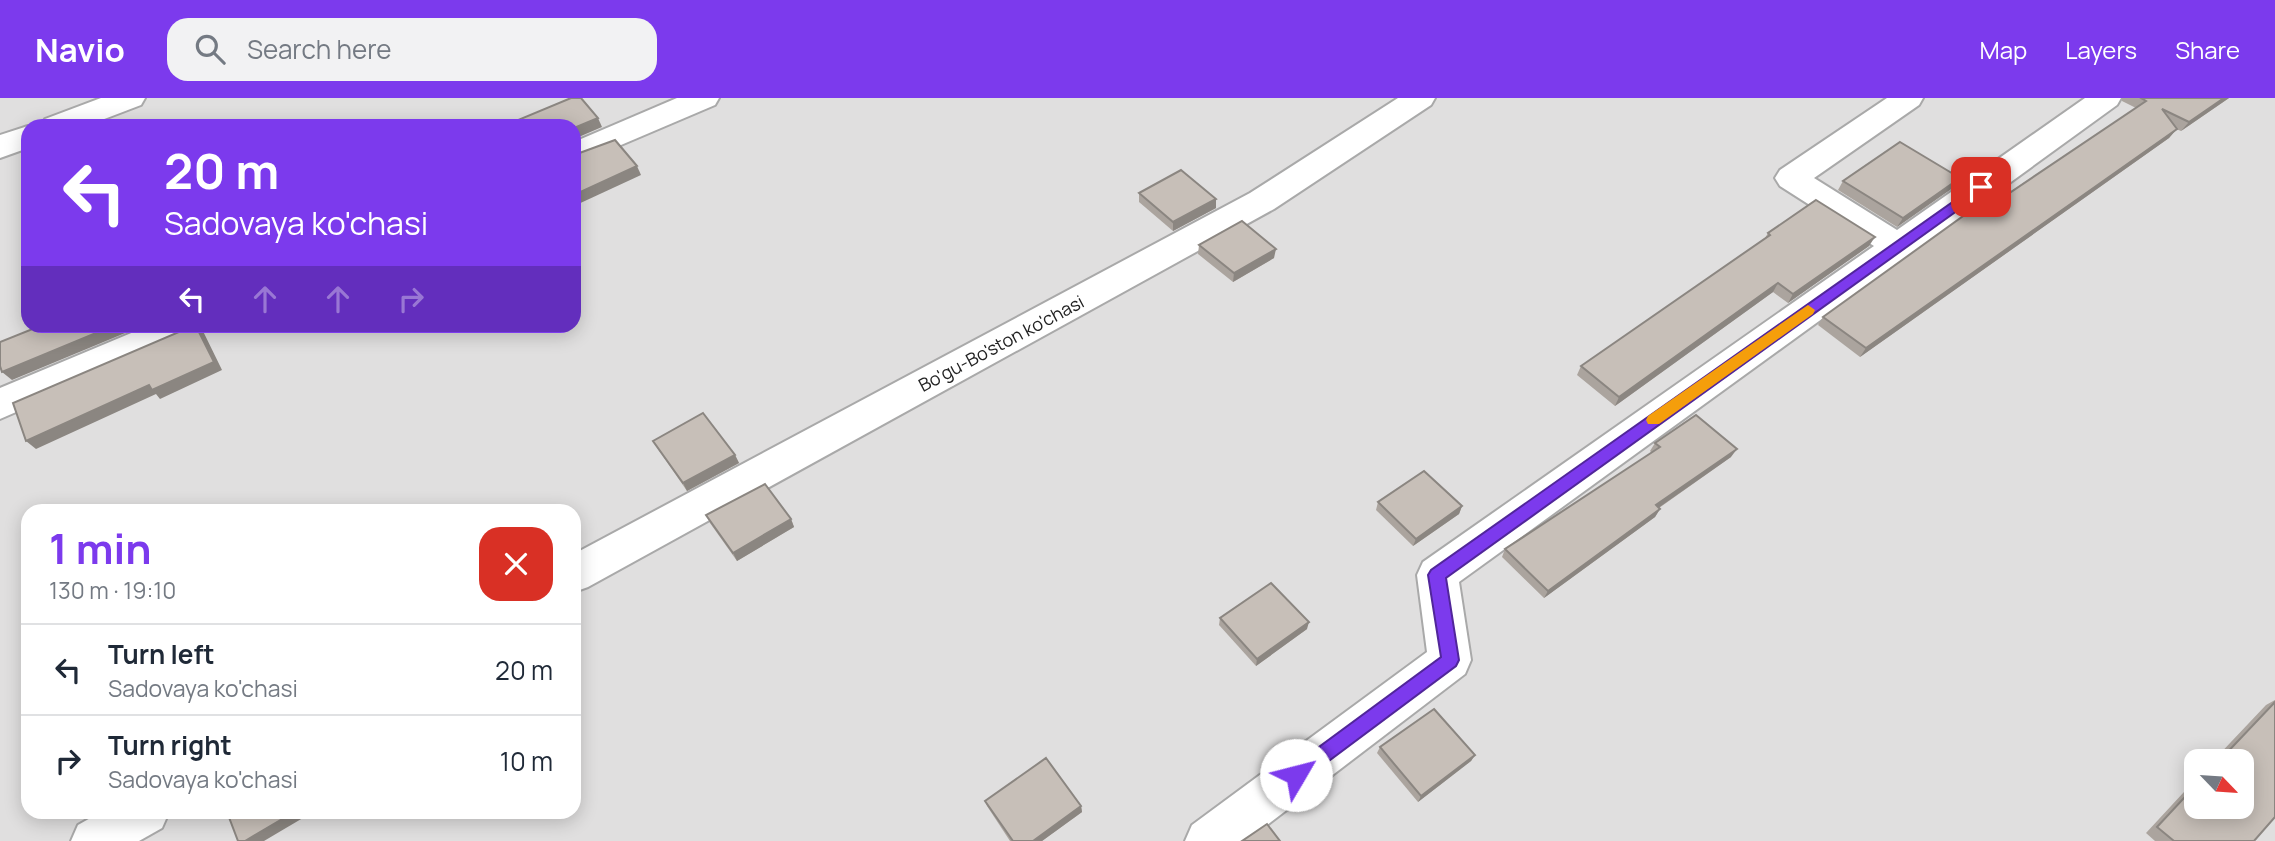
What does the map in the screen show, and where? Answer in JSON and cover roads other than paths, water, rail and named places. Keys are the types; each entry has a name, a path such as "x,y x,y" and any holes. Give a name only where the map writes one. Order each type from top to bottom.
{"street":[{"path":"74,119 130,98"},
{"path":"581,151 704,98"},
{"name":"Bo'gu-Bo'ston ko'chasi","path":"581,570 1262,201 1420,98"},
{"path":"1898,246 1791,178 1908,98"},
{"path":"1208,841 1450,660 1437,575 2106,98"},
{"path":"0,147 21,139"},
{"path":"0,404 165,333"},
{"path":"94,841 133,819"}]}
